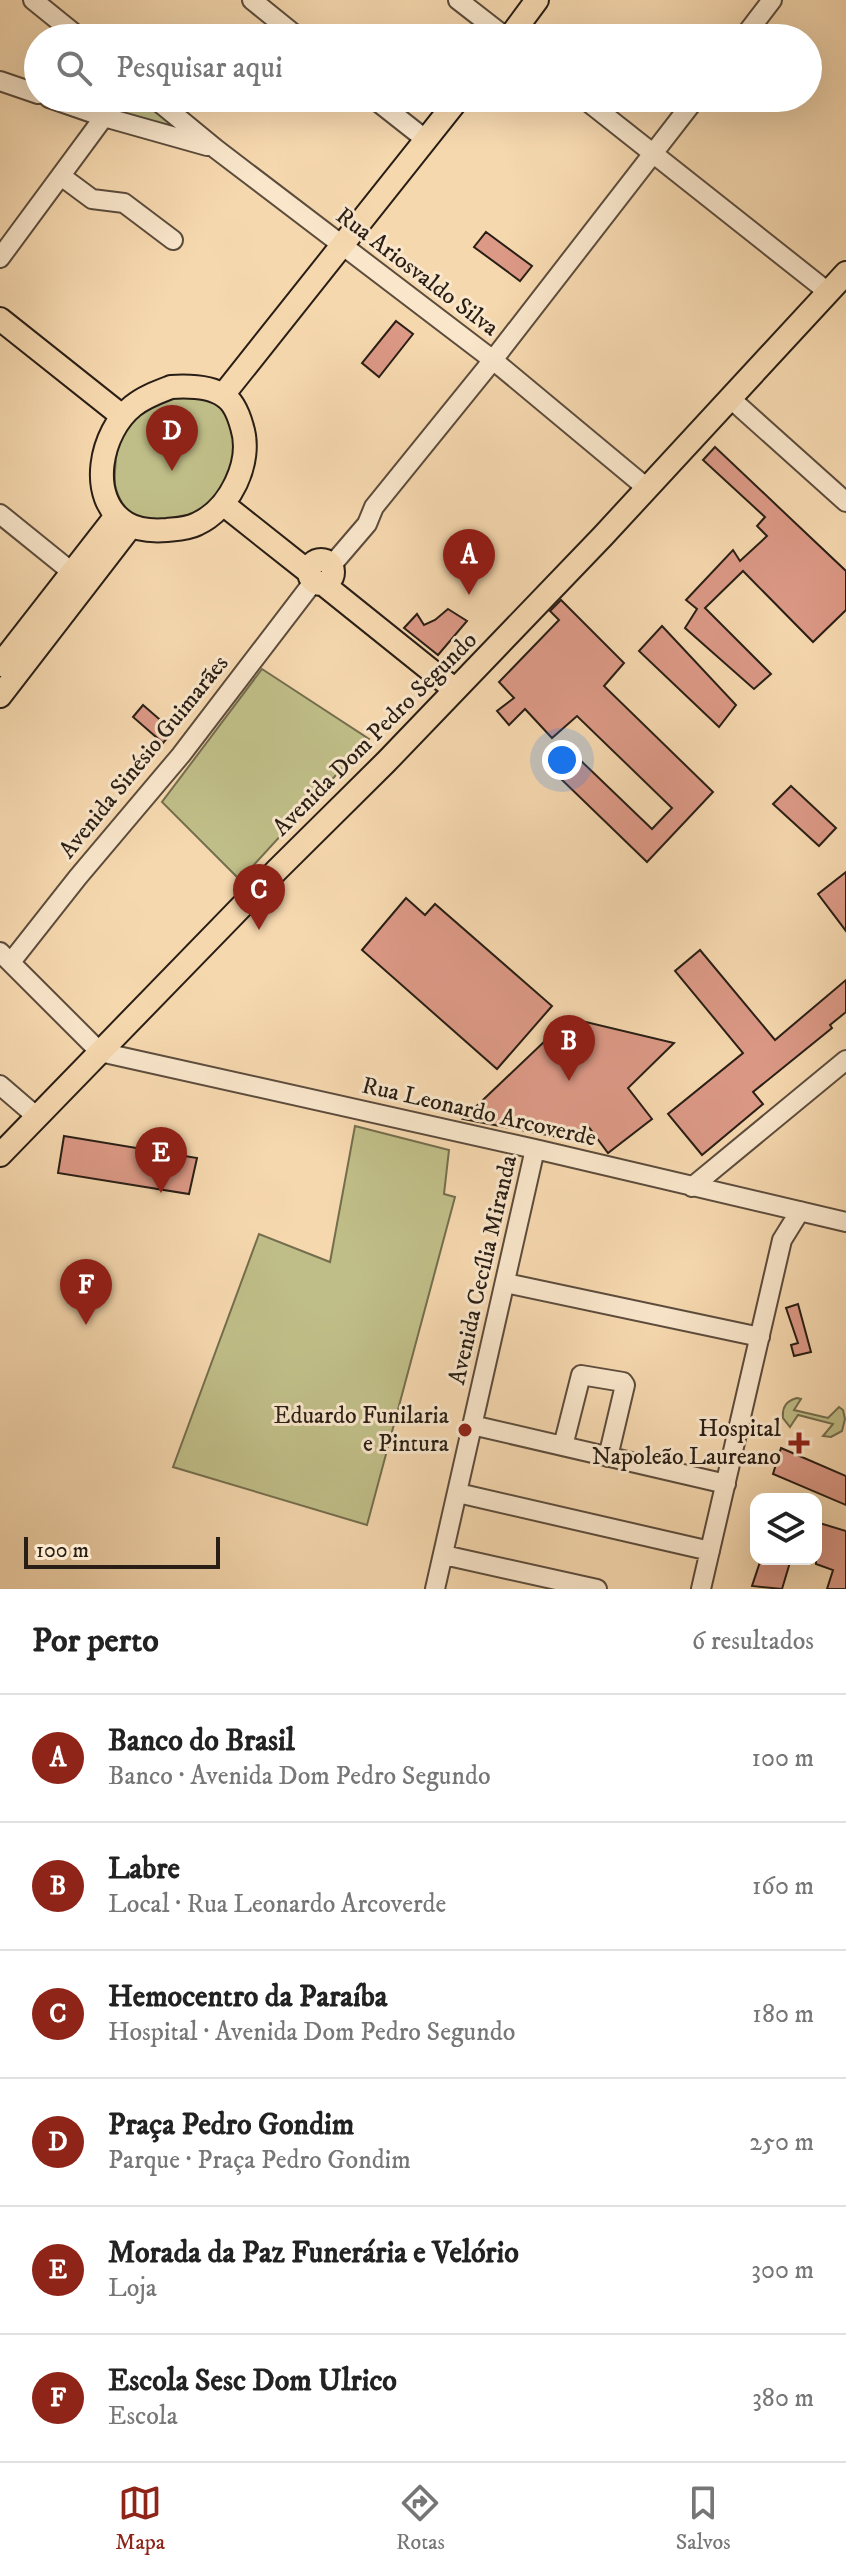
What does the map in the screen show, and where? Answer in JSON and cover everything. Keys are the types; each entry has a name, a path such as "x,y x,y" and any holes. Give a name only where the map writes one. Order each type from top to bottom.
{"main road":[{"path":"519,24 537,0"},
{"path":"223,395 447,112"},
{"name":"Avenida Dom Pedro Segundo","path":"2,1157 36,1116 648,489 846,273"},
{"path":"0,319 122,416"},
{"path":"171,387 197,387 223,395 240,418 246,446 240,473 226,499 209,517 183,529 156,531 123,521 104,490 102,464 108,438 122,416 143,398 171,387"},
{"path":"226,499 322,571 458,685"},
{"path":"0,665 73,573 123,521"},
{"path":"0,696 123,521"}],"street":[{"path":"33,0 63,24"},
{"path":"252,0 282,24"},
{"path":"458,0 490,24"},
{"path":"754,24 772,0"},
{"path":"0,81 24,89"},
{"path":"90,112 216,149"},
{"name":"Rua Ariosvaldo Silva","path":"171,112 493,360 648,489"},
{"path":"391,112 425,139"},
{"path":"601,112 828,292"},
{"name":"Avenida Sinésio Guimarães","path":"5,957 78,877 181,755 322,571 367,524 374,507 493,360 685,112"},
{"path":"0,258 104,117"},
{"path":"61,176 92,199 124,203 173,240"},
{"path":"731,399 846,502"},
{"path":"0,514 73,573"},
{"path":"5,957 100,1052"},
{"name":"Rua Leonardo Arcoverde","path":"100,1052 846,1222"},
{"path":"692,1187 846,1060"},
{"path":"0,1085 36,1116"},
{"name":"Avenida Cecília Miranda","path":"435,1589 535,1149"},
{"path":"777,1206 782,1240"},
{"path":"701,1589 727,1479 743,1443 759,1374 758,1346 782,1240 800,1211"},
{"path":"506,1283 758,1346"},
{"path":"563,1446 581,1375 623,1382 625,1385 608,1457"},
{"path":"472,1425 608,1457 727,1479"},
{"path":"458,1493 710,1551"},
{"path":"444,1555 597,1589"}],"shaded area":[{"path":"110,112 156,112 188,137"},
{"path":"195,391 221,406 231,421 235,455 231,473 223,490 199,517 177,525 140,519 125,508 115,487 116,458 122,435 133,415 152,399 168,393"},
{"path":"262,669 369,739 240,880 162,802"},
{"path":"355,1126 449,1150 444,1194 455,1197 367,1525 173,1467 259,1234 330,1262"},
{"path":"801,1399 794,1410 828,1418 839,1407 845,1419 842,1431 831,1437 823,1436 833,1424 798,1415 790,1427 783,1418 783,1411 787,1403"}],"building":[{"path":"486,232 532,266 520,281 474,247"},
{"path":"396,321 413,334 379,377 362,363"},
{"path":"715,447 846,571 846,610 813,642 743,571 705,608 771,674 754,689 685,628 697,609 686,600 733,550 740,561 767,536 757,526 765,517 703,460"},
{"path":"561,600 624,663 604,686 713,792 647,862 559,777 577,757 652,829 672,808 577,716 552,738 525,709 509,725 497,711 514,698 499,682 559,620 550,611"},
{"path":"448,609 467,621 438,655 404,628 417,614 424,625"},
{"path":"662,626 736,705 719,727 639,651"},
{"path":"143,705 173,731 163,743 133,717"},
{"path":"791,786 836,828 819,846 773,804"},
{"path":"846,872 846,931 818,894"},
{"path":"406,898 425,915 435,904 552,1006 497,1069 362,950"},
{"path":"700,950 775,1040 846,980 846,1012 830,1025 832,1028 753,1092 763,1104 702,1155 668,1114 743,1053 675,971"},
{"path":"569,1018 674,1043 628,1088 652,1119 608,1153 588,1126 573,1140 463,1119"},
{"path":"64,1136 197,1158 189,1194 58,1173"},
{"path":"798,1304 811,1352 794,1356 791,1345 798,1343 786,1308"},
{"path":"781,1448 846,1476 846,1505 822,1493 773,1474"},
{"path":"822,1524 846,1531 846,1589 827,1589 833,1570 819,1565 822,1565"},
{"path":"759,1565 789,1565 782,1589 752,1586"}],"place":[{"name":"Praça Pedro Gondim","path":"172,471"},
{"name":"Banco do Brasil","path":"469,595"},
{"name":"Hemocentro da Paraíba","path":"259,930"},
{"name":"Labre","path":"569,1081"},
{"name":"Morada da Paz Funerária e Velório","path":"161,1193"},
{"name":"Escola Sesc Dom Ulrico","path":"86,1325"},
{"name":"Eduardo Funilaria e Pintura","path":"465,1430"},
{"name":"Hospital Napoleão Laureano","path":"799,1443"}]}
